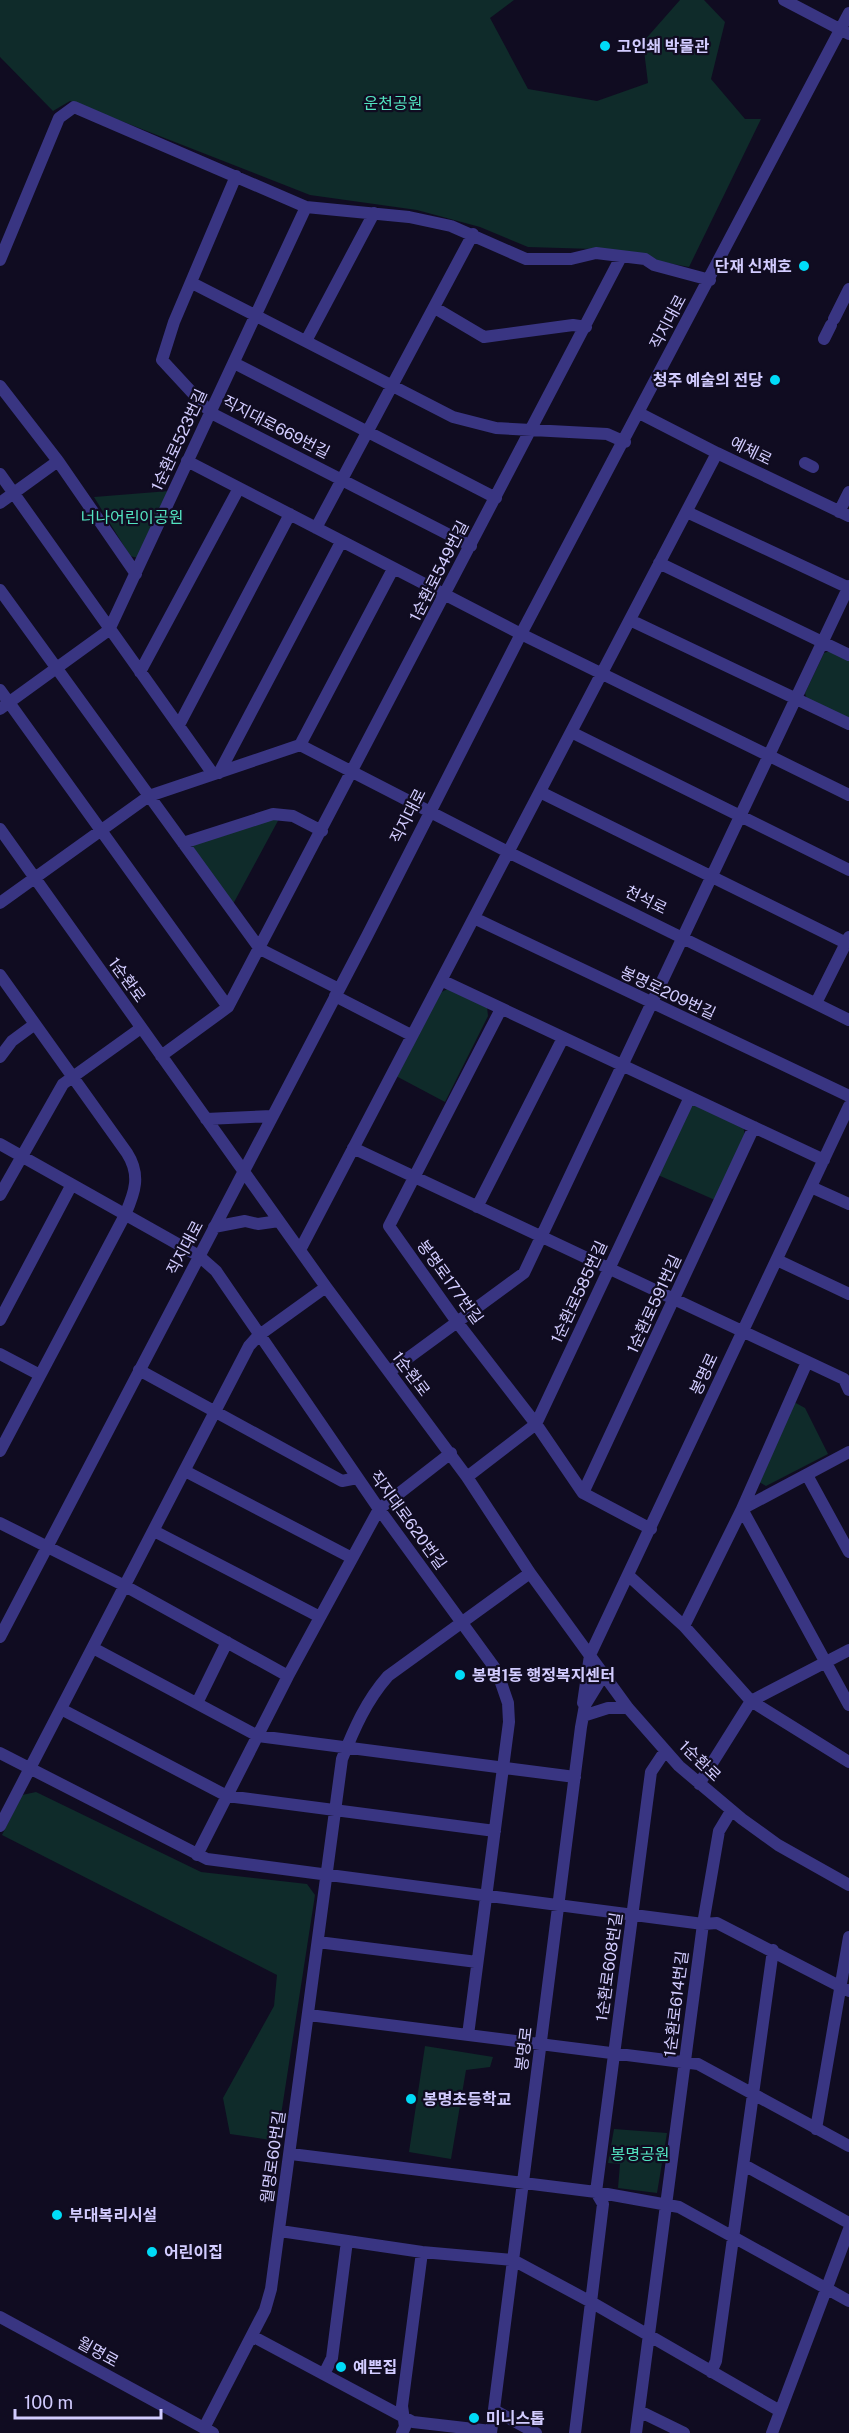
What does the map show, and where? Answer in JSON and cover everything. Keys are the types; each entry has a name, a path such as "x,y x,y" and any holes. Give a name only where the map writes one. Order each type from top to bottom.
{"street":[{"path":"785,0 845,32"},
{"name":"직지대로","path":"0,1636 337,992 521,634 845,32 849,13"},
{"path":"0,260 59,118 74,107 306,207 409,217 472,234 526,259 571,259 596,253 645,259 654,266 710,280"},
{"name":"직지대로669번길","path":"236,176 164,349 162,360 211,413 471,546"},
{"name":"1순환로523번길","path":"5,705 109,630 306,207"},
{"path":"306,341 374,213"},
{"path":"316,528 435,308 472,234"},
{"name":"1순환로549번길","path":"161,1056 228,1007 621,257"},
{"path":"192,283 257,314 453,417 496,428 607,434 624,442"},
{"path":"824,339 849,289"},
{"path":"435,308 484,337 573,325 586,327"},
{"path":"234,363 496,498"},
{"path":"0,386 58,461 136,574"},
{"name":"예체로","path":"639,412 717,453 844,514"},
{"path":"300,1250 717,453"},
{"path":"0,503 58,461"},
{"path":"187,461 601,675 849,795"},
{"path":"0,474 109,630 216,774"},
{"path":"140,672 238,488"},
{"path":"844,514 849,492"},
{"path":"389,1372 524,1273 849,587 687,512"},
{"path":"179,725 291,514"},
{"path":"216,774 341,542"},
{"path":"658,563 849,655"},
{"path":"0,903 149,796 300,745 393,569"},
{"path":"0,590 260,949 411,1035"},
{"path":"630,620 849,724"},
{"path":"0,690 5,705 101,830 228,1007"},
{"path":"571,732 741,814 849,870"},
{"name":"천석로","path":"300,745 508,852 849,1020"},
{"path":"540,792 848,940 816,1003"},
{"path":"183,843 284,813 322,831"},
{"name":"1순환로","path":"0,829 326,1287 451,1454 530,1573 628,1708 665,1750 699,1784 731,1811 778,1845 849,1885"},
{"name":"봉명로209번길","path":"474,918 652,1005 849,1096"},
{"path":"0,1451 125,1215 137,1178 133,1163 1,978"},
{"path":"442,981 624,1064 824,1160"},
{"name":"봉명로177번길","path":"501,1009 389,1226 458,1322 536,1424 583,1493 651,1529"},
{"path":"0,1057 12,1041 35,1024"},
{"path":"0,1195 55,1094 72,1076 141,1028"},
{"path":"477,1207 563,1038"},
{"name":"1순환로585번길","path":"467,1477 536,1424 690,1097"},
{"name":"봉명로","path":"491,2432 590,1655 849,1106"},
{"path":"206,1119 272,1116"},
{"name":"1순환로591번길","path":"583,1493 754,1127"},
{"name":"직지대로620번길","path":"0,1144 199,1256 216,1271 258,1336 357,1478 496,1671 504,1688 508,1722 468,2035"},
{"path":"353,1148 847,1382"},
{"path":"0,1320 71,1186"},
{"path":"812,1186 849,1204"},
{"path":"214,1227 245,1221 258,1224 279,1221"},
{"path":"777,1260 849,1294"},
{"path":"0,1826 249,1346 258,1336 326,1287"},
{"path":"0,1354 40,1375"},
{"path":"684,1626 742,1509 807,1362"},
{"path":"139,1370 342,1481 357,1478"},
{"path":"742,1509 849,1452"},
{"path":"197,1855 288,1676 379,1509 451,1454"},
{"path":"184,1471 352,1558"},
{"path":"807,1475 849,1552"},
{"path":"742,1509 849,1706"},
{"path":"0,1523 48,1545 288,1676"},
{"path":"154,1531 320,1617"},
{"name":"월명로60번길","path":"208,2431 265,2310 271,2289 291,2154 342,1759 354,1726 376,1690 388,1676 530,1573"},
{"path":"629,1576 684,1626 751,1701 849,1762"},
{"path":"197,1703 227,1642"},
{"path":"93,1648 258,1736 575,1777"},
{"path":"699,1784 751,1701 849,1650"},
{"name":"봉명로","path":"582,1721 585,1705 604,1674"},
{"path":"582,1721 612,1707 628,1708"},
{"path":"61,1709 227,1796 495,1831"},
{"name":"1순환로608번길","path":"575,2433 603,2204 596,2192 632,1915 651,1772 665,1750"},
{"path":"0,1753 197,1855 486,1897 703,1924 717,1923 773,1950 844,1989"},
{"name":"1순환로614번길","path":"636,2433 703,1924 719,1831 731,1811"},
{"path":"816,2129 844,1989 849,1937"},
{"path":"318,1941 477,1962"},
{"path":"711,2372 716,2361 773,1950"},
{"path":"309,2015 698,2064 849,2146"},
{"path":"291,2154 596,2192 679,2207 849,2301"},
{"path":"744,2165 849,2223"},
{"path":"772,2433 849,2229"},
{"path":"280,2231 422,2252 513,2260 591,2302 780,2411"},
{"path":"324,2374 332,2358 347,2241"},
{"path":"402,2433 405,2427 403,2415 422,2252"},
{"name":"월명로","path":"1,2320 208,2431"},
{"path":"252,2336 413,2422 491,2432"},
{"path":"494,2410 536,2433"},
{"path":"639,2411 684,2433"}],"green space":[{"name":"운천공원","path":"0,0 514,0 490,18 528,89 597,101 648,83 643,42 680,0 704,0 725,22 711,79 745,119 761,119 689,267 594,249 528,247 480,227 417,210 310,195 70,101 53,111 0,57"},
{"name":"너나어린이공원","path":"169,491 138,558 130,556 94,497"},
{"path":"830,651 849,661 849,720 807,700 805,693 824,653"},
{"path":"280,817 232,906 190,843"},
{"path":"450,988 487,1007 488,1016 445,1102 396,1076 439,993"},
{"path":"697,1104 743,1125 745,1136 715,1200 658,1175 689,1108"},
{"path":"794,1402 805,1408 828,1454 766,1486 759,1482"},
{"path":"36,1792 201,1872 307,1884 315,1895 277,2141 230,2134 223,2098 274,2006 277,1975 2,1835 22,1795"},
{"path":"425,2046 493,2057 490,2067 466,2070 451,2159 409,2152"},
{"name":"봉명공원","path":"614,2129 667,2133 657,2193 618,2188 620,2164 608,2163"}],"place":[{"name":"고인쇄 박물관","path":"605,46"},
{"name":"단재 신채호","path":"804,266"},
{"name":"청주 예술의 전당","path":"775,380"},
{"name":"봉명1동 행정복지센터","path":"460,1675"},
{"name":"봉명초등학교","path":"411,2099"},
{"name":"부대복리시설","path":"57,2215"},
{"name":"어린이집","path":"152,2252"},
{"name":"예쁜집","path":"341,2367"},
{"name":"미니스톱","path":"474,2418"}]}
